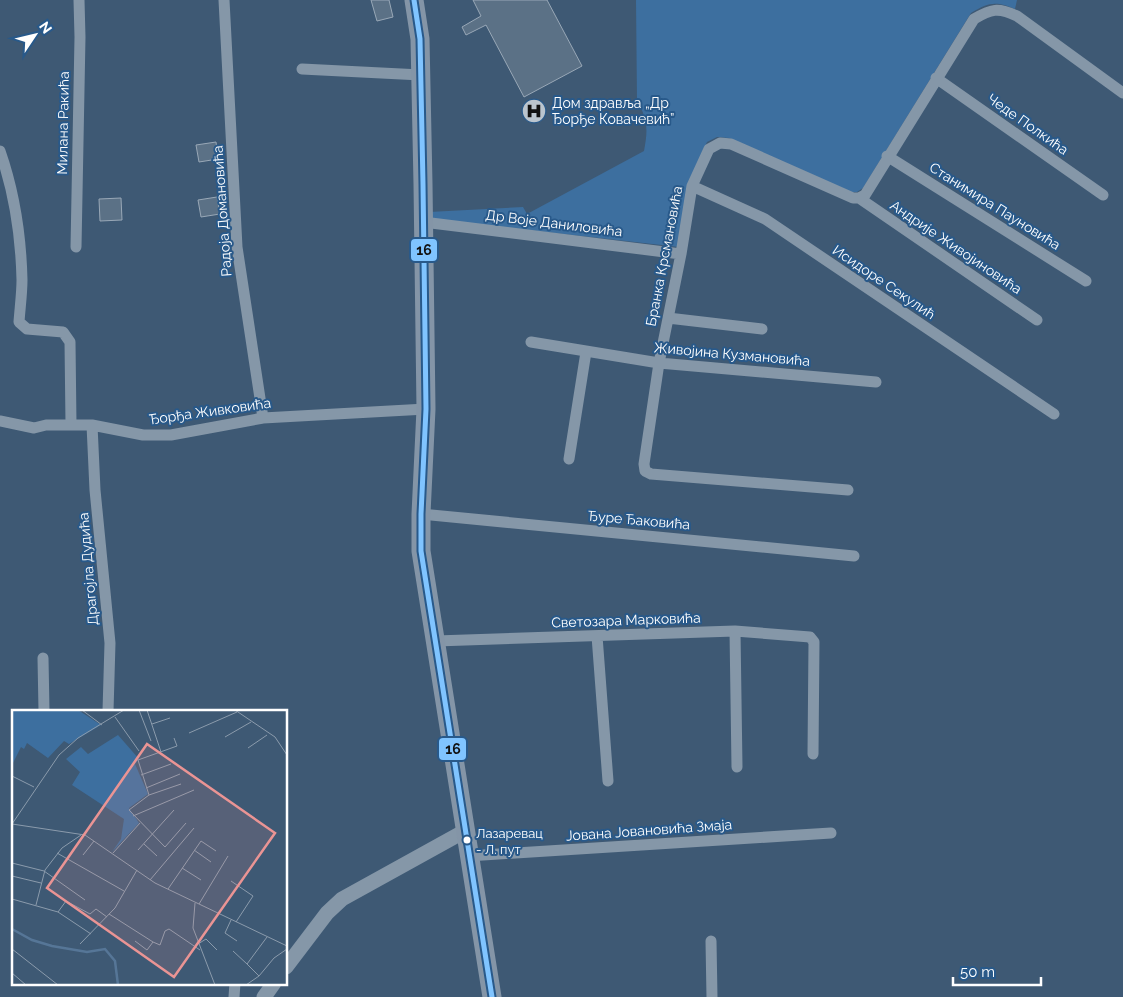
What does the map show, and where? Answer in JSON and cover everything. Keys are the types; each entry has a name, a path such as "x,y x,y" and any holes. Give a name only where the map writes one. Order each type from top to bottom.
{"main road":[{"path":"414,0 420,39 426,409 421,551 468,856 492,997"}],"street":[{"name":"Милана Ракића","path":"76,247 80,37 78,0"},
{"name":"Радоја Домановића","path":"224,0 237,248 263,418"},
{"path":"859,198 865,194 974,19 988,11 1000,9 1017,16 1123,93"},
{"path":"302,69 421,75"},
{"name":"Чеде Полкића","path":"936,78 1103,195"},
{"name":"Бранка Крсмановића","path":"848,490 651,474 645,471 644,464 659,363 681,254 692,186 709,149 720,143 731,144 853,198 859,198"},
{"path":"0,151 9,183 17,227 22,280 19,322 27,329 63,332 67,336 70,342 72,424"},
{"name":"Станимира Пауновића","path":"887,156 1086,281"},
{"name":"Исидоре Секулић","path":"692,186 765,219 1054,414"},
{"name":"Андрије Живојиновића","path":"859,198 1037,320"},
{"name":"Др Воје Даниловића","path":"423,222 681,254"},
{"path":"668,318 762,329"},
{"name":"Живојина Кузмановића","path":"531,342 659,363 876,382"},
{"path":"569,459 586,352"},
{"name":"Ђорђа Живковића","path":"0,421 34,428 46,425 92,425 143,435 171,434 263,418 426,409"},
{"name":"Драгојла Дудића","path":"92,425 95,490 110,643 108,710"},
{"name":"Ђуре Ђаковића","path":"421,514 854,556"},
{"path":"735,631 737,767"},
{"name":"Светозара Марковића","path":"436,641 735,631 810,637 814,642 813,754"},
{"path":"598,636 608,781"},
{"path":"43,658 44,710"},
{"path":"288,964 327,913 342,899 465,830"},
{"name":"Јована Јовановића Змаја","path":"468,856 831,832"},
{"path":"711,941 712,997"},
{"path":"234,997 235,984"},
{"path":"264,997 273,984"}],"shaded area":[{"path":"636,0 1017,0 1015,9 993,4 971,13 863,188 857,192 851,192 729,138 717,137 707,142 690,180 679,247 429,219 429,212 523,207 527,214 644,151 646,125 637,100"}],"building":[{"path":"371,0 389,0 393,17 377,21"},
{"path":"473,0 547,0 582,66 524,97 486,25 466,35 462,27 481,16"},
{"path":"216,142 218,159 199,162 196,145"},
{"path":"217,197 220,214 201,217 198,200"},
{"path":"121,198 122,220 100,221 99,199"}],"transit line":[{"name":"16","path":"414,0 420,39 426,409 421,551 492,997"}],"place":[{"name":"Дом здравља „Др Ђорђе Ковачевић”","path":"534,111"},
{"name":"Лазаревац - Л. пут","path":"467,840"}]}
